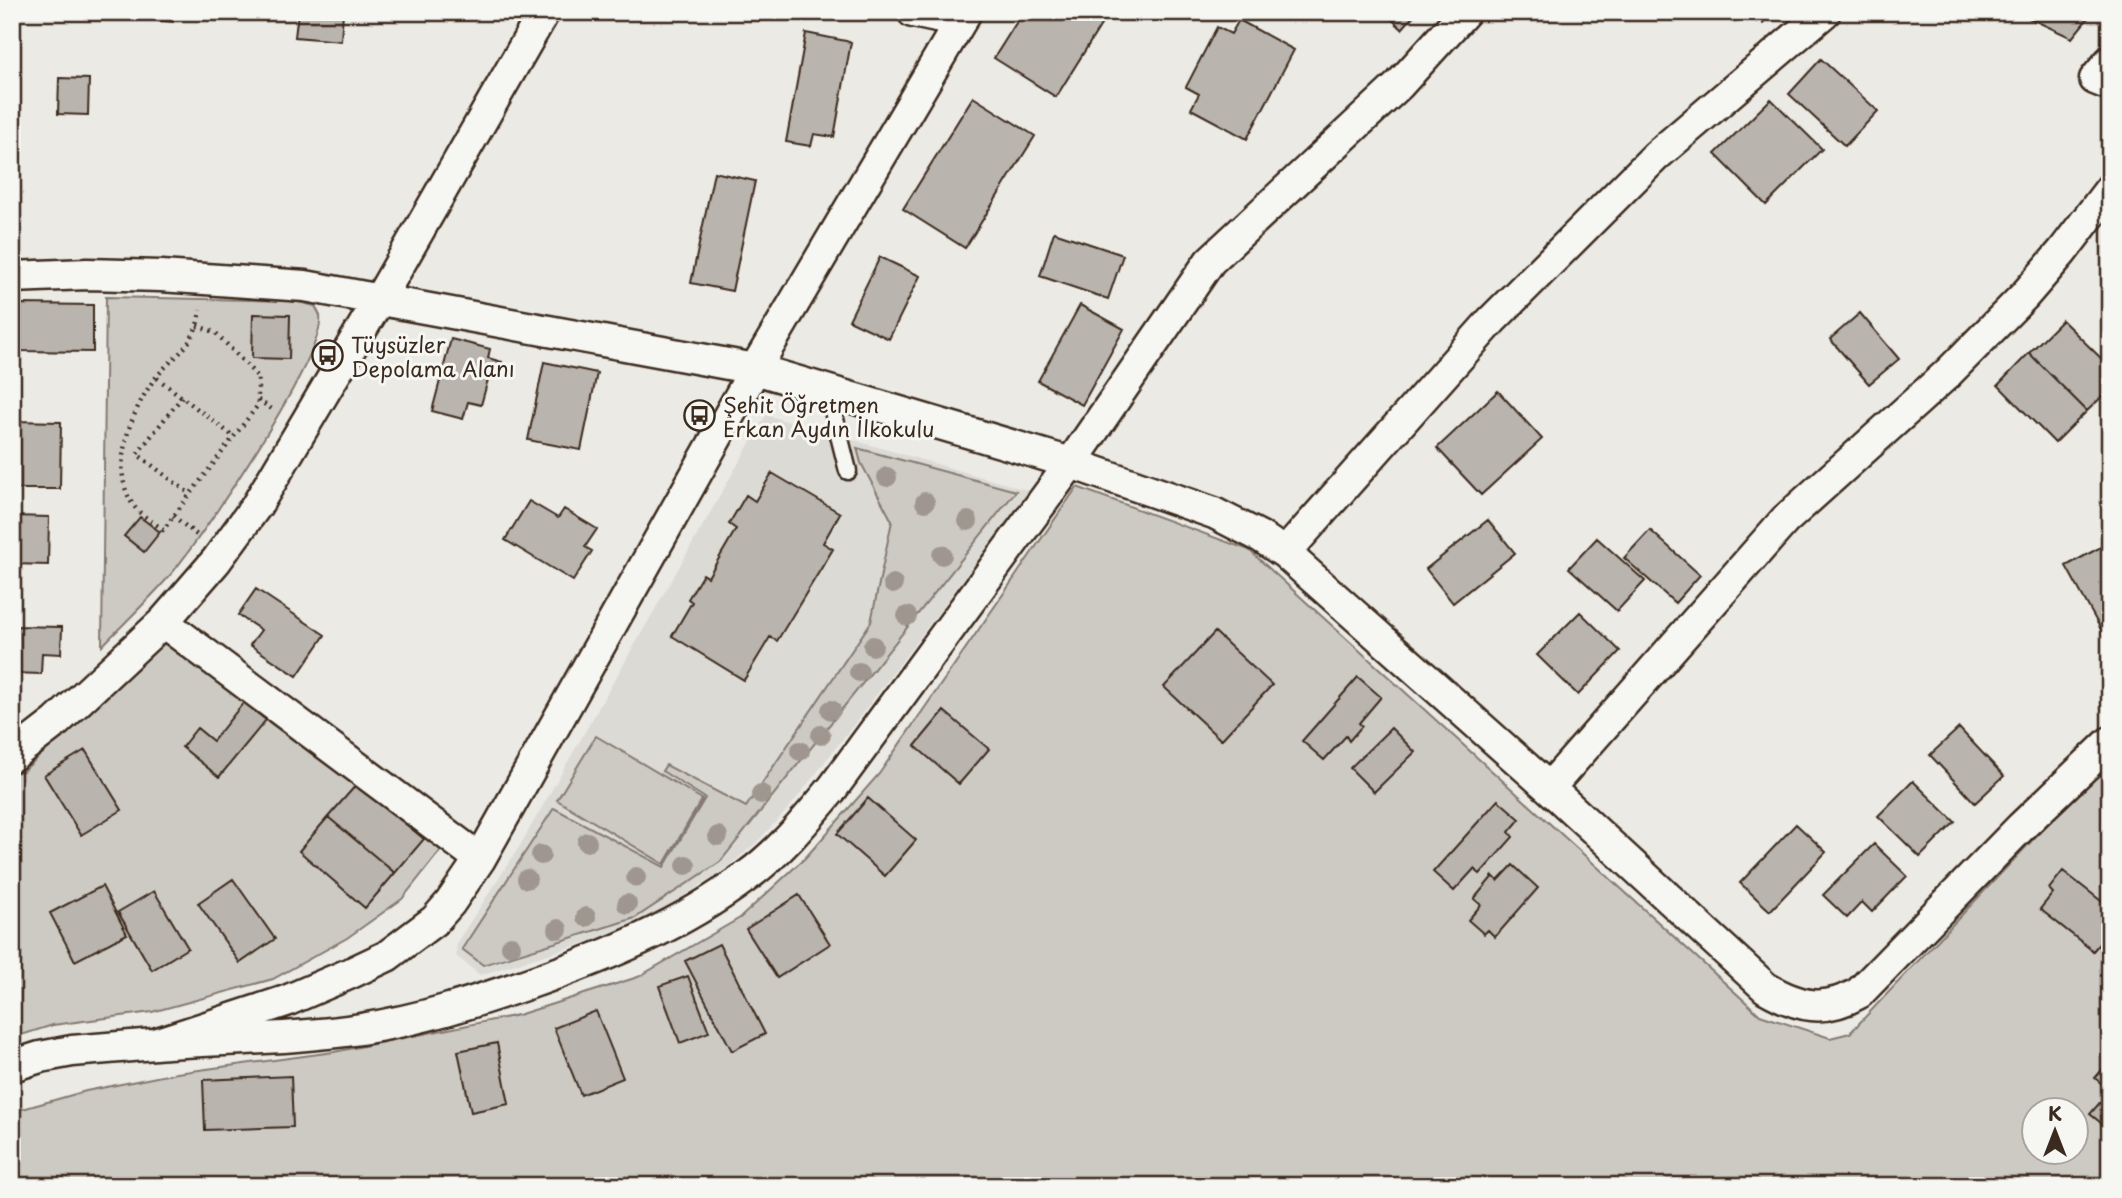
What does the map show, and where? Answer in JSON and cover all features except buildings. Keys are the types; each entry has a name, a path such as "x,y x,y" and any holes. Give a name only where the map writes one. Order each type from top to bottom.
{"street":[{"path":"12,756 56,722 163,622 216,561 257,505 379,300 544,12"},
{"path":"155,1044 286,1001 387,956 435,920 450,903 480,859 755,369 963,17 912,12"},
{"path":"12,1066 72,1051 311,1034 396,1023 503,992 588,963 639,942 715,899 750,875 793,835 832,789 1071,463 1210,261 1399,85 1465,12"},
{"path":"1285,553 1492,320 1656,156 1825,12"},
{"path":"2110,61 2095,79 2110,85"},
{"path":"1549,788 1786,520 1947,374 2024,296 2110,189"},
{"path":"12,277 87,275 201,278 305,286 755,369 1071,463 1214,513 1261,537 1285,553 1549,788 1766,988 1795,1004 1830,1004 1845,1001 1859,992 2021,827 2110,742"},
{"path":"163,622 480,859"}],"lane":[{"path":"828,391 848,471"}],"path":[{"path":"197,326 215,332 258,377 258,405 163,530 138,510 129,496 122,471 124,449 134,416 152,383 180,355 196,334 201,278"},
{"path":"157,378 233,436"},
{"path":"182,397 137,454 190,494"}],"shaded area":[{"path":"106,297 294,301 315,306 320,316 317,337 304,368 234,486 172,573 102,646"},
{"path":"766,415 1030,491 790,807 755,844 723,871 636,927 480,975 456,956 457,942 518,849"},
{"path":"857,448 1016,491 720,862 635,918 483,965 462,949 554,808 664,867 705,798 662,771 666,765 746,807 871,622 892,521 861,463"},
{"path":"1077,487 1249,550 1760,1015 1830,1038 1850,1033 2110,758 2110,1186 12,1186 12,1112 86,1091 177,1073 334,1052 518,1015 638,977 740,918 806,857 879,774"},
{"path":"164,642 267,720 444,846 402,899 347,938 273,979 152,1012 53,1025 12,1038 12,774 23,771"},
{"path":"596,736 702,799 664,864 557,800"}],"place":[{"name":"Tüysüzler Depolama Alanı","path":"328,356"},
{"name":"Şehit Öğretmen Erkan Aydın İlkokulu","path":"700,416"}]}
